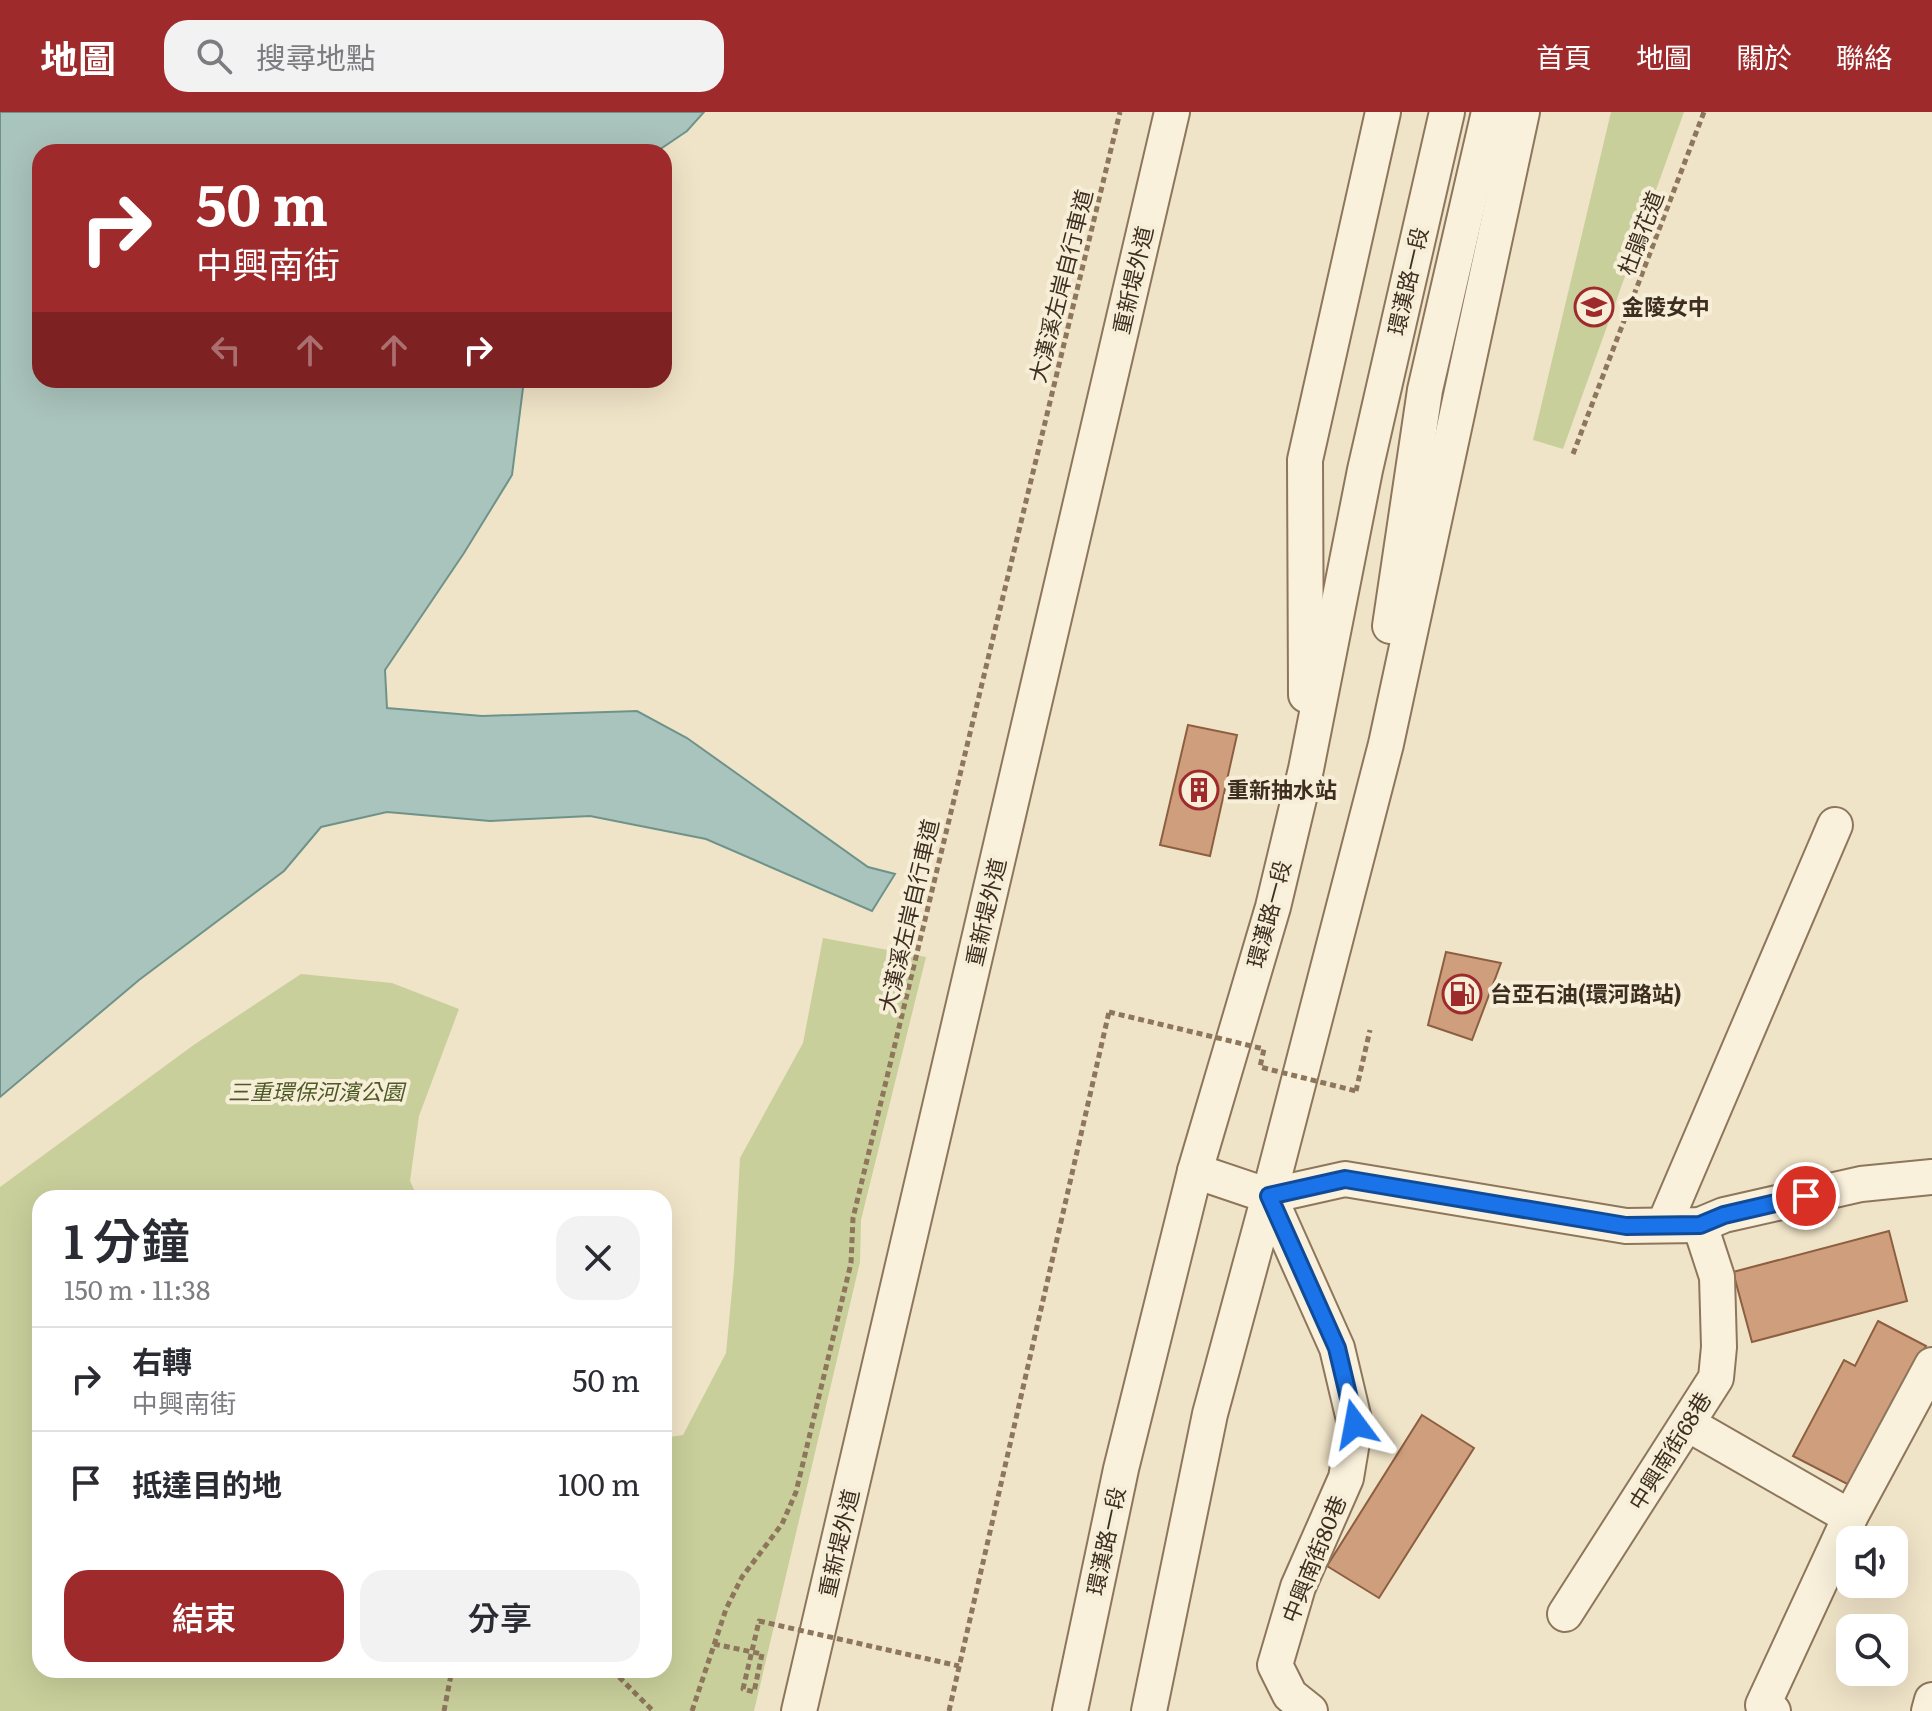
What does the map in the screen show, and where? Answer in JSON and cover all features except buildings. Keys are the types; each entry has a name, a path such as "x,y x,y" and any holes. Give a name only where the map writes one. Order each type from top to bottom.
{"street":[{"name":"重新堤外道","path":"799,1711 1172,112"},
{"path":"1306,769 1305,460 1383,112"},
{"name":"環漢路一段","path":"1070,1711 1121,1469 1195,1171 1273,907 1306,769 1365,470 1447,112"},
{"path":"1386,744 1386,649 1425,390 1489,112"},
{"path":"1149,1711 1210,1414 1386,744 1522,112"},
{"path":"1664,1225 1835,825"},
{"path":"1195,1171 1269,1196 1345,1179 1626,1226 1700,1225 1724,1215 1861,1184 1932,1177"},
{"name":"中興南街80巷","path":"1269,1196 1337,1348 1355,1424 1346,1478 1298,1587 1275,1665 1300,1703"},
{"name":"中興南街68巷","path":"1565,1614 1716,1378 1719,1347 1717,1277 1700,1225"},
{"path":"1773,1711 1763,1705 1850,1517 1932,1365"},
{"path":"1688,1424 1850,1517"},
{"path":"1929,1711 1932,1700"}],"path":[{"name":"大漢溪左岸自行車道","path":"692,1711 726,1609 742,1577 782,1524 796,1492 851,1263 853,1218 1120,112"},
{"name":"杜鵑花道","path":"1573,454 1704,112"},
{"path":"949,1711 1109,1012 1264,1049 1260,1067 1356,1091 1370,1030"},
{"path":"714,1644 762,1654 754,1692 743,1689 759,1621 959,1666"},
{"path":"444,1711 450,1678"},
{"path":"620,1678 653,1711"}],"green space":[{"path":"1611,112 1684,112 1563,449 1533,440"},
{"name":"三重環保河濱公園","path":"823,938 926,957 861,1220 860,1262 754,1711 0,1711 0,1187 195,1044 301,974 392,983 459,1009 419,1116 410,1181 414,1190 32,1190 32,1678 672,1678 672,1437 683,1435 726,1353 740,1158 803,1043"}],"water":[{"path":"0,112 704,112 687,131 668,144 32,144 32,388 523,388 512,475 385,670 387,708 482,716 637,711 687,738 868,867 895,874 872,911 706,839 590,816 490,821 387,812 321,827 284,871 139,980 0,1097"}],"place":[{"name":"金陵女中","path":"1594,307"},
{"name":"重新抽水站","path":"1199,790"},
{"name":"台亞石油(環河路站)","path":"1462,994"}],"route":[{"path":"1355,1424 1337,1348 1269,1196 1345,1179 1626,1226 1700,1225 1724,1215 1806,1196"}]}
